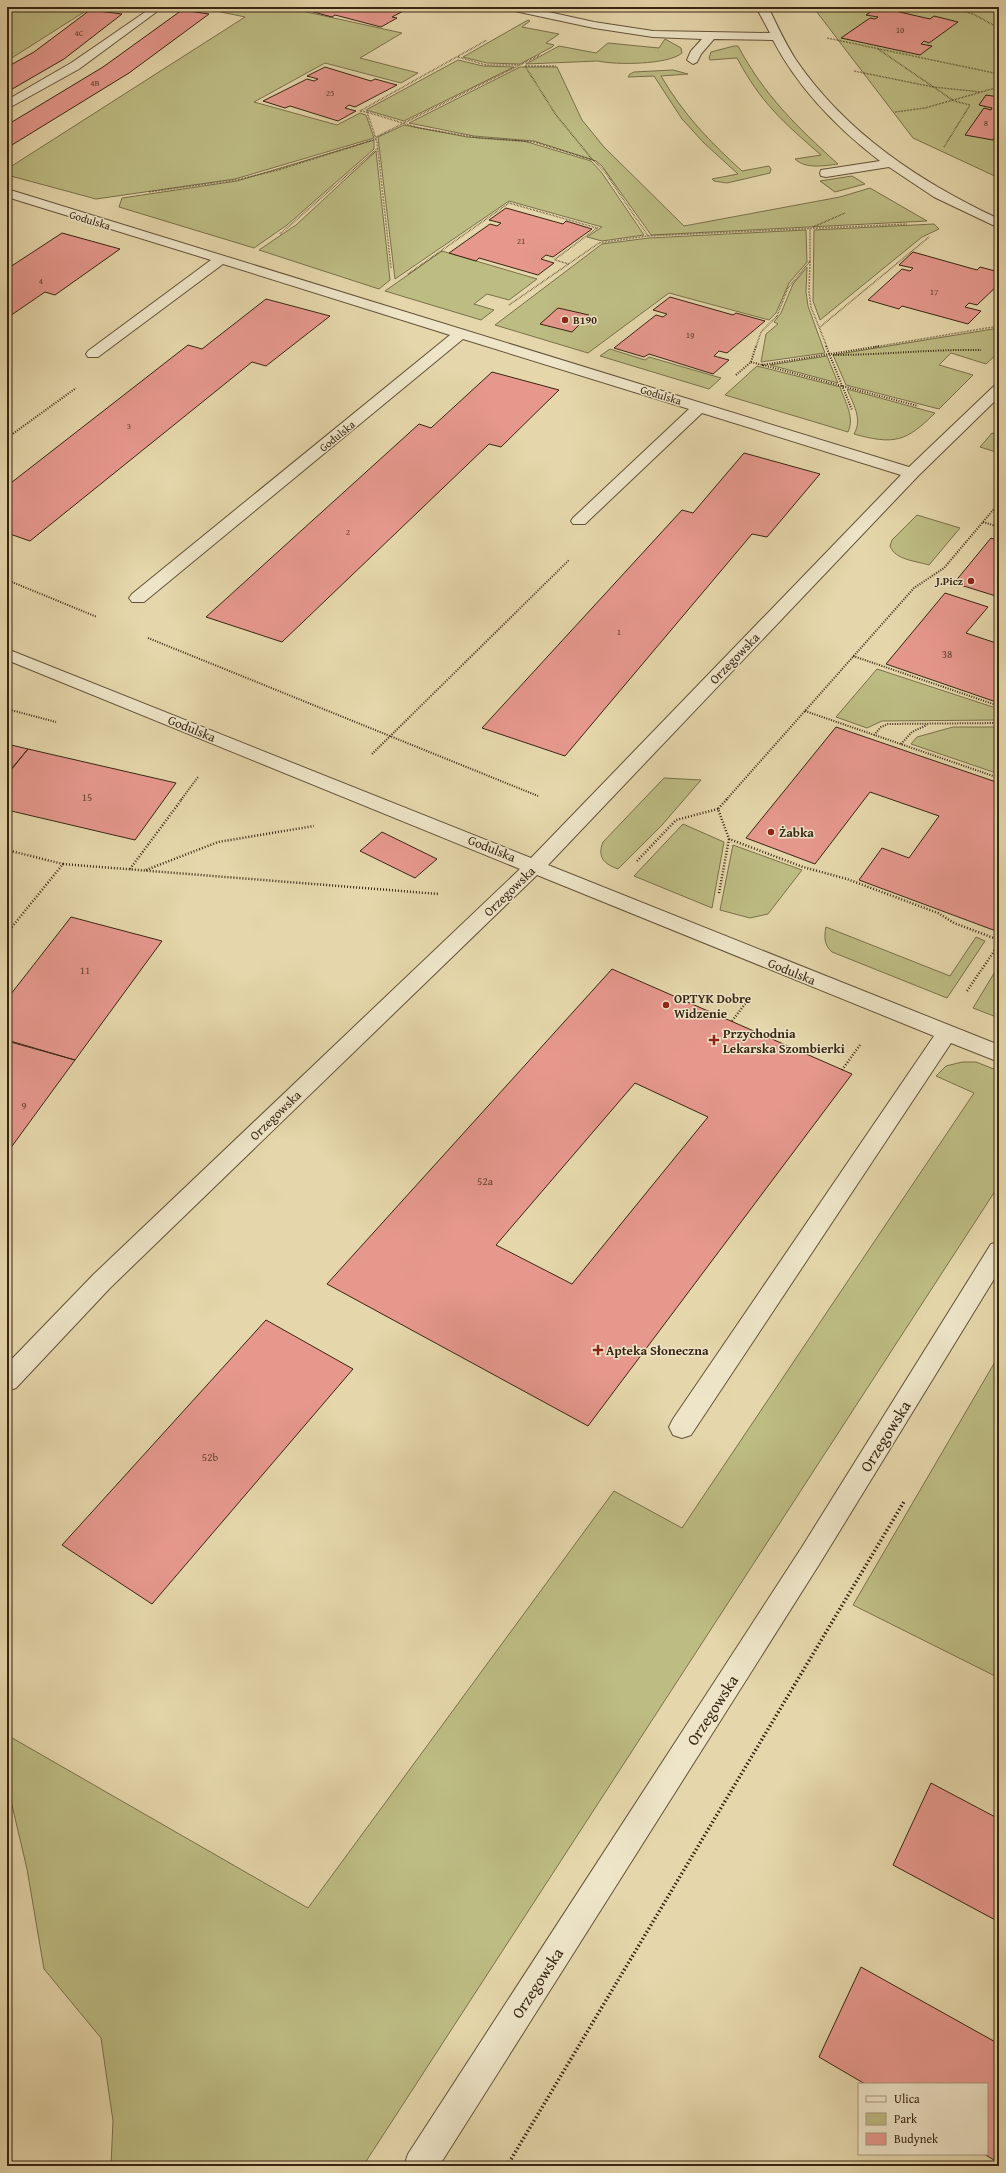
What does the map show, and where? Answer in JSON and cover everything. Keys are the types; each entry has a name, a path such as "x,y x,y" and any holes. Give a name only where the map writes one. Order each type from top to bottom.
{"street":[{"path":"510,7 627,30 670,35 778,37"},
{"path":"762,7 789,59 824,102 867,145 919,184 967,210 999,224"},
{"path":"7,105 75,66 150,11"},
{"path":"693,60 695,53 710,36"},
{"path":"826,173 890,163"},
{"name":"Godulska","path":"7,193 912,473"},
{"path":"94,354 226,261"},
{"name":"Godulska","path":"138,598 460,334"},
{"name":"Orzegowska","path":"7,1381 102,1281 535,866 912,473 999,389"},
{"name":"Godulska","path":"579,521 700,407"},
{"name":"Godulska","path":"7,654 999,1054"},
{"path":"682,1427 947,1033"},
{"name":"Orzegowska","path":"420,2166 810,1556 999,1251"}],"path":[{"path":"950,7 973,14 999,28"},
{"path":"826,38 999,74"},
{"path":"480,44 360,111 419,128 468,136 534,142 593,160"},
{"path":"878,49 954,101 970,105 942,151"},
{"path":"457,57 486,65 556,66"},
{"path":"144,193 236,180 278,170 376,138 532,59"},
{"path":"525,66 538,90 561,125 605,172 648,236"},
{"path":"852,71 933,87 983,92"},
{"path":"890,112 925,108 999,87"},
{"path":"367,112 378,148 392,270"},
{"path":"226,261 278,235 299,219 378,148"},
{"path":"406,275 509,204 596,228 554,260 569,264"},
{"path":"599,243 648,236 910,224"},
{"path":"810,228 810,300 854,415"},
{"path":"820,327 933,234"},
{"path":"735,376 751,362 761,332 777,316 788,288 810,261"},
{"path":"762,365 999,326"},
{"path":"830,354 877,356 948,349 984,350"},
{"path":"751,362 918,406"},
{"path":"718,899 729,839 718,809 914,588 944,568 999,503"},
{"path":"983,522 999,527"},
{"path":"391,736 572,557"},
{"path":"7,580 99,618"},
{"path":"142,635 544,798"},
{"path":"853,656 999,706"},
{"path":"7,709 59,723"},
{"path":"805,711 999,778"},
{"path":"874,735 881,727 888,724 929,725 999,723"},
{"path":"901,744 912,732 929,725"},
{"path":"130,869 200,775"},
{"path":"143,871 218,842 316,826"},
{"path":"729,839 803,866 846,879 938,913 954,923 999,940"},
{"path":"7,850 63,864 444,894"},
{"path":"7,933 63,864"},
{"path":"963,997 999,944"},
{"path":"732,1021 749,999"},
{"path":"842,1070 860,1045"},
{"path":"507,2166 906,1499"}],"green space":[{"path":"7,7 92,7 7,61"},
{"path":"308,7 302,11 402,33 360,58 418,73 401,83 325,63 254,102 337,125 360,113 366,115 374,138 235,179 96,199 7,175 7,169 245,17 202,8"},
{"path":"813,7 999,7 999,178 913,138"},
{"path":"528,20 530,21 522,27 559,34 546,43 554,45 552,47 520,64 487,63 463,57"},
{"path":"665,39 681,48 682,53 665,60 641,63 598,61 526,64 559,46 596,53 608,43 659,48"},
{"path":"738,46 759,80 782,110 838,164 809,166 795,159 821,155 784,122 764,100 737,58 710,60 709,58 711,52"},
{"path":"458,60 483,66 514,67 404,121 366,110"},
{"path":"520,67 557,67 582,120 604,147 684,226 840,197 870,188 927,221 651,235 602,166 596,161 534,141 474,136 409,123"},
{"path":"673,70 688,74 661,76 678,103 708,138 742,171 769,166 771,169 770,173 727,183 714,181 712,179 738,174 704,143 682,119 654,76 628,77 634,72"},
{"path":"404,125 467,137 524,141 591,161 602,173 644,235 602,241 587,237 602,227 509,201 395,279 378,137"},
{"path":"374,140 374,149 287,225 254,248 119,207 122,198 237,181"},
{"path":"376,151 390,280 379,289 259,250 296,225"},
{"path":"852,176 865,184 835,192 820,181"},
{"path":"934,224 939,229 922,237 820,320 813,301 814,230"},
{"path":"806,230 807,262 789,283 776,313 769,320 669,293 588,353 495,325 602,244 649,238"},
{"path":"442,251 537,279 509,300 487,294 474,304 494,310 481,320 385,291"},
{"path":"807,267 806,292 808,306 825,353 761,362 766,334 778,324 774,322 781,313 793,284"},
{"path":"999,328 999,352 986,364 951,353 939,365 973,375 939,409 846,385 833,355"},
{"path":"610,349 645,360 649,357 721,378 709,389 600,356"},
{"path":"827,356 838,383 770,365"},
{"path":"757,366 840,387 850,415 850,426 848,432 725,395"},
{"path":"847,389 935,413 916,430 899,438 890,440 854,434 858,423 856,412"},
{"path":"992,433 999,435 999,453 980,447"},
{"path":"917,515 960,528 929,565 901,557 893,551 890,546 892,540"},
{"path":"877,669 999,709 999,720 882,721 867,728 836,717"},
{"path":"953,727 999,727 999,774 911,744 917,737"},
{"path":"664,778 701,780 662,825 618,869 609,865 601,856 601,847 603,842"},
{"path":"683,824 724,842 712,908 634,876"},
{"path":"733,845 802,870 768,914 750,918 720,910"},
{"path":"826,927 950,976 976,937 985,941 947,998 832,952 827,947 825,941"},
{"path":"999,965 999,1018 973,1008"},
{"path":"962,1062 976,1062 999,1071 999,1185 363,2166 111,2166 113,2121 101,2038 44,1969 27,1869 7,1784 7,1735 308,1908 614,1491 682,1528 974,1093 936,1076 946,1066"},
{"path":"999,1355 999,1678 853,1605"}],"building":[{"path":"319,7 411,7 392,17 397,18 381,27 335,15 332,17 310,11"},
{"path":"585,7 611,7 603,11"},
{"path":"878,7 930,19 934,16 958,22 929,43 924,41 921,44 932,46 920,55 841,38 870,18 875,19 878,17 866,15"},
{"path":"90,10 122,14 64,59 7,92 7,67 34,52"},
{"path":"182,10 209,14 129,73 7,148 7,125 103,67"},
{"path":"325,67 371,81 375,79 397,85 355,107 349,105 345,108 356,111 338,121 290,106 285,108 263,101 307,79 314,81 318,79 307,76"},
{"path":"986,95 999,97 999,138 995,137 993,140 965,135 984,108 991,110 992,108 979,105"},
{"path":"506,208 563,224 566,221 592,229 553,257 546,255 541,259 554,263 538,275 479,258 476,261 449,253 490,224 497,226 501,223 489,220"},
{"path":"62,233 120,249 55,295 45,292 7,318 7,269"},
{"path":"913,252 977,270 980,267 999,272 999,284 977,305 969,303 965,307 981,311 968,324 902,306 899,309 868,300 902,269 910,271 913,268 899,265"},
{"path":"670,297 733,315 736,313 765,321 727,353 719,351 714,356 729,360 713,374 649,354 644,357 614,348 656,315 663,317 667,314 653,310"},
{"path":"266,299 330,316 266,366 252,362 30,541 7,533 7,486 188,345 202,349"},
{"name":"B190","path":"558,308 589,315 572,332 540,324"},
{"path":"492,372 559,390 501,447 489,444 282,642 206,617 419,424 431,428"},
{"path":"744,453 820,474 767,537 752,534 565,756 482,728 682,510 693,513"},
{"path":"991,538 999,541 999,597 954,583"},
{"path":"945,593 988,607 966,633 999,644 999,703 886,664"},
{"path":"836,727 999,783 999,926 996,931 859,880 882,848 909,858 939,816 870,792 815,864 746,838"},
{"path":"7,744 28,749 7,774"},
{"path":"28,749 176,783 135,840 7,810 7,775"},
{"path":"382,832 437,859 415,878 360,851"},
{"path":"71,917 162,941 75,1060 7,1040 7,999"},
{"path":"612,969 852,1074 588,1426 327,1284","holes":["635,1083 708,1117 572,1284 496,1245"]},
{"path":"7,1041 75,1060 7,1153"},
{"path":"266,1320 353,1369 152,1604 62,1545"},
{"path":"931,1783 999,1819 999,1922 893,1865"},
{"path":"861,1967 999,2044 999,2163 986,2155 988,2155 988,2083 863,2083 819,2057"}],"place":[{"name":"B190","path":"565,320"},
{"name":"J.Picz","path":"971,581"},
{"name":"Żabka","path":"771,832"},
{"name":"OPTYK Dobre Widzenie","path":"666,1005"},
{"name":"Przychodnia Lekarska Szombierki","path":"714,1040"},
{"name":"Apteka Słoneczna","path":"598,1350"}]}
